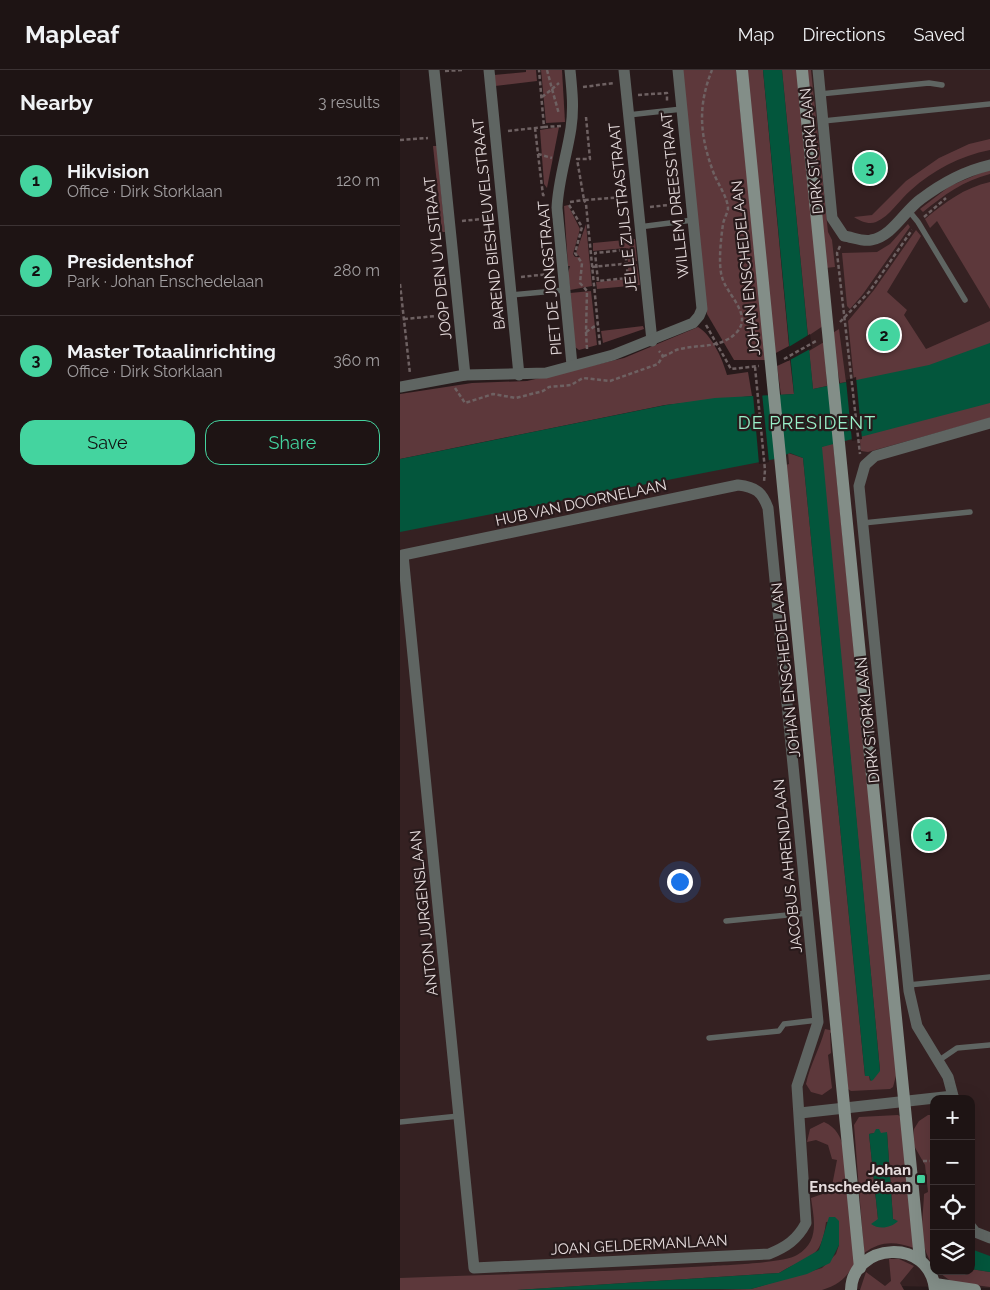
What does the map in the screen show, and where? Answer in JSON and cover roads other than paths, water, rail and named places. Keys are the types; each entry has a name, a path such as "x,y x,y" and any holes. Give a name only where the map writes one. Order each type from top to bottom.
{"street":[{"name":"JOOP DEN UYLSTRAAT","path":"434,70 465,375"},
{"name":"BAREND BIESHEUVELSTRAAT","path":"489,70 518,375"},
{"name":"JELLE ZIJLSTRASTRAAT","path":"624,70 652,340"},
{"name":"WILLEM DREESSTRAAT","path":"652,340 693,323 702,309 678,70"},
{"name":"JOHAN ENSCHEDELAAN","path":"742,70 773,363 860,1268"},
{"path":"802,70 920,1260"},
{"name":"DIRK STORKLAAN","path":"818,70 832,218 844,236 871,240 887,232 909,211"},
{"name":"PIET DE JONGSTRAAT","path":"570,72 573,98 572,117 557,197 572,365"},
{"path":"909,211 919,200 947,181 972,169 990,165"},
{"path":"405,386 465,375 546,373 572,365 602,352 652,340"},
{"name":"DIRK STORKLAAN","path":"952,1095 948,1078 918,1026 908,986 859,486 861,473 869,460 875,456 990,423"},
{"name":"HUB VAN DOORNELAAN","path":"403,555 738,485 752,487 763,494"},
{"name":"JACOBUS AHRENDLAAN","path":"763,494 768,508 818,1020 797,1086 806,1223 800,1234"},
{"name":"ANTON JURGENSLAAN","path":"403,555 474,1268"},
{"path":"800,1113 845,1106 930,1099"},
{"path":"973,1230 990,1238"},
{"name":"JOAN GELDERMANLAAN","path":"474,1268 769,1254 787,1246 800,1234"},
{"path":"848,1288 860,1268 873,1257 889,1251 910,1254 920,1260 928,1270 935,1287 975,1290"}],"lane":[{"path":"820,94 928,83 942,85"},
{"path":"823,121 990,104"},
{"path":"628,115 682,109"},
{"path":"909,211 918,222 965,300"},
{"path":"639,227 693,220"},
{"path":"511,295 565,290"},
{"path":"863,523 970,512"},
{"path":"726,921 808,913"},
{"path":"908,986 990,977"},
{"path":"709,1038 779,1031 784,1024 818,1020"},
{"path":"938,1061 956,1048 990,1045"},
{"path":"400,1122 459,1116"}],"place":[{"name":"Master Totaalinrichting","path":"870,168"},
{"name":"Presidentshof","path":"884,335"},
{"name":"Hikvision","path":"929,835"},
{"name":"Johan Enschedélaan","path":"921,1179"}],"district":[{"name":"DE PRESIDENT","path":"807,423"}]}
